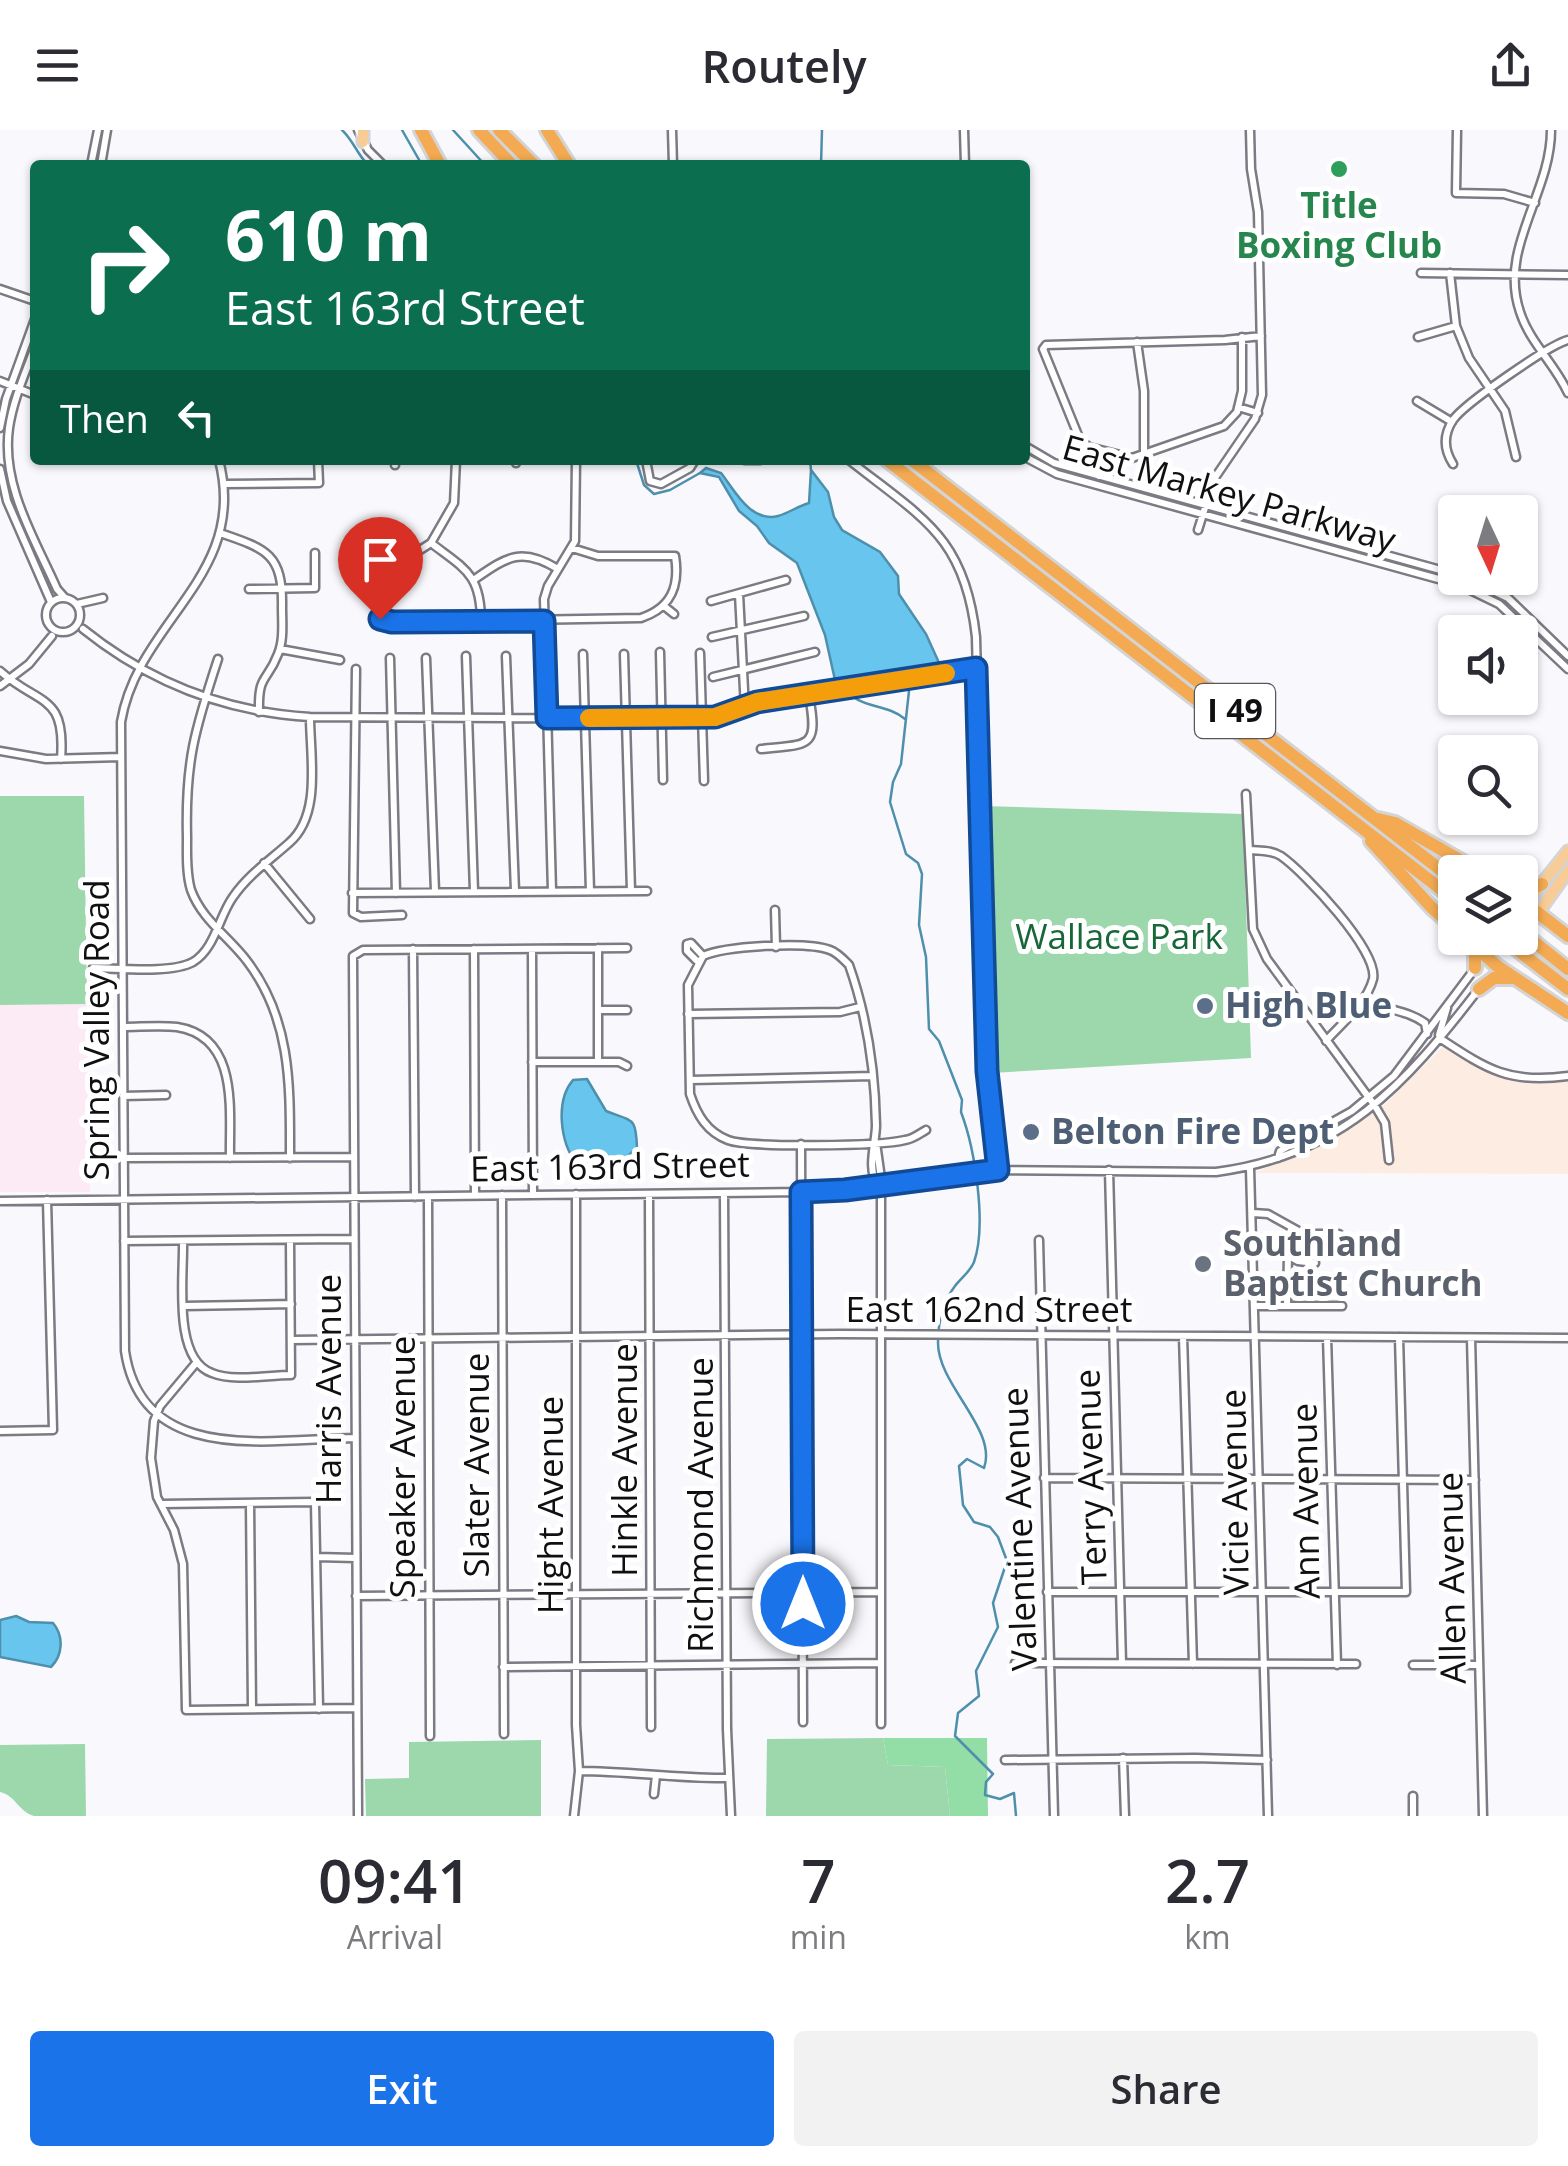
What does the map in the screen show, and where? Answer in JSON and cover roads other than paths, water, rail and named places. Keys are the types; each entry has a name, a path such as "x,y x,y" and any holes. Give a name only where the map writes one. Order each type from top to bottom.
{"highway":[{"path":"421,130 437,160"},
{"path":"479,130 507,160"},
{"path":"499,130 529,160"},
{"path":"550,132 567,160"},
{"name":"I 49","path":"893,465 1438,887"},
{"name":"I 49","path":"918,465 1438,868"},
{"path":"1372,817 1395,823 1451,855"},
{"path":"1360,827 1384,858 1438,911"},
{"path":"1538,888 1542,884"},
{"path":"1538,909 1568,936"},
{"path":"1538,948 1568,969"},
{"path":"1475,968 1476,955"},
{"path":"1486,955 1568,1013"},
{"path":"1524,955 1568,988"},
{"path":"1479,989 1500,977 1516,978"}],"main road":[{"path":"1542,884 1568,850"},
{"name":"East 163rd Street","path":"1538,919 1568,871"},
{"name":"East 163rd Street","path":"1497,966 1507,955"}],"street":[{"path":"97,160 98,130"},
{"path":"98,160 108,130"},
{"path":"672,130 673,160"},
{"path":"964,130 965,160"},
{"path":"1198,530 1220,466 1258,413 1262,395 1258,212 1250,130"},
{"path":"1456,130 1456,193 1504,194 1535,203"},
{"path":"1551,130 1546,172 1516,252 1513,275 1521,316 1568,393"},
{"path":"361,134 379,160"},
{"path":"1420,273 1568,275"},
{"path":"1450,273 1456,326 1469,358 1508,420 1516,457"},
{"path":"0,289 30,299"},
{"path":"1418,337 1456,326"},
{"path":"0,428 10,385 30,332"},
{"path":"1240,332 1245,337 1242,391 1238,407 1224,426 1132,458 1088,447 1080,440 1043,349 1046,345 1230,339 1240,332"},
{"path":"1245,337 1261,336"},
{"path":"1453,464 1446,446 1452,422 1492,389 1568,340"},
{"path":"1138,342 1144,391 1144,454"},
{"path":"30,361 8,437 14,489 58,589 77,604 103,598"},
{"path":"0,381 30,392"},
{"path":"1418,401 1452,422"},
{"path":"1238,407 1258,413"},
{"name":"East Markey Parkway","path":"1030,449 1054,463 1438,569"},
{"path":"1099,476 1106,452"},
{"name":"East Markey Parkway","path":"1030,460 1057,474 1460,585 1499,604 1568,669"},
{"name":"Spring Valley Road","path":"156,1414 138,1392 126,1361 123,712 140,668 206,570 225,506 220,465"},
{"path":"224,484 319,483 318,465"},
{"path":"456,465 454,504 431,543 390,569 380,592 380,619 480,622 641,618 664,606 676,584 674,556 598,556 572,548"},
{"path":"552,891 544,621 546,592 572,548 576,465"},
{"path":"647,465 650,481 655,484 692,465"},
{"path":"854,465 935,528 957,559 972,602 987,1071 998,1170"},
{"path":"0,470 4,491 51,602 46,615 52,636"},
{"path":"4,491 14,489"},
{"path":"220,533 267,552 278,567 282,588 280,649 260,682 258,712"},
{"path":"431,543 475,579 480,596 480,622"},
{"path":"249,588 315,588 315,553"},
{"path":"475,579 517,556 536,557 558,569"},
{"path":"710,602 786,580"},
{"path":"739,594 746,708"},
{"path":"1502,595 1568,656"},
{"path":"51,602 66,598"},
{"path":"77,604 83,629"},
{"path":"664,606 674,614"},
{"path":"712,637 804,616"},
{"path":"74,629 80,619"},
{"path":"49,624 62,632"},
{"path":"0,686 38,656 52,636 74,629 83,629 140,668 206,698 258,712 310,717 702,719 757,702 976,668"},
{"path":"280,649 340,660"},
{"path":"660,652 664,780"},
{"path":"713,676 814,652"},
{"path":"700,653 704,781"},
{"path":"583,654 590,891"},
{"path":"624,654 631,891"},
{"path":"466,656 474,891"},
{"path":"506,656 515,891"},
{"path":"218,658 194,730 186,774 188,878 198,904 250,965 279,1020 288,1063 290,1158"},
{"path":"390,658 396,892"},
{"path":"426,658 435,892"},
{"path":"356,669 352,893 356,916 402,915"},
{"path":"0,671 56,710 61,727 61,758"},
{"path":"761,748 800,745 808,740 814,728 809,696"},
{"path":"92,968 177,967 204,952 232,898 264,863 293,840 308,811 310,717"},
{"path":"0,751 30,758 121,757"},
{"path":"1246,794 1257,940 1376,1106 1385,1123 1389,1160"},
{"path":"1251,850 1276,853 1303,875 1366,951 1373,970 1364,998 1326,1041"},
{"path":"264,863 310,919"},
{"path":"352,893 648,891"},
{"path":"775,910 776,947"},
{"path":"881,1724 879,1186 874,1179 876,1143 874,1076 860,1007 849,964 840,955 817,946 725,948 700,959 688,984 690,1080 695,1110 714,1132 745,1144 801,1144 876,1143 906,1140 926,1130"},
{"path":"598,948 598,1062"},
{"path":"415,1197 413,949 627,948"},
{"name":"Harris Avenue","path":"358,1816 352,961 363,950 413,949"},
{"path":"474,949 475,1195"},
{"path":"532,949 533,1195"},
{"name":"East 163rd Street","path":"1278,1158 1280,1151 1352,1111 1402,1067 1484,955"},
{"name":"East 163rd Street","path":"0,1201 801,1192 998,1170 1216,1172 1250,1168 1298,1152 1376,1106 1440,1039 1497,966"},
{"path":"1364,998 1377,1007 1410,1013 1425,1023 1437,1022"},
{"path":"688,1014 840,1012 860,1007"},
{"path":"1447,1007 1440,1039 1483,1066 1506,1076 1568,1076"},
{"path":"598,1010 627,1010"},
{"path":"1425,1023 1427,1035"},
{"path":"122,1027 176,1027 191,1031 211,1045 228,1075 230,1158"},
{"path":"532,1062 619,1062 627,1066"},
{"path":"690,1080 874,1076"},
{"path":"123,1096 166,1095"},
{"path":"801,1144 803,1722"},
{"path":"123,1158 353,1157"},
{"name":"Vicie Avenue","path":"1250,1168 1268,1816"},
{"name":"Terry Avenue","path":"1109,1170 1122,1663"},
{"name":"Richmond Avenue","path":"724,1193 731,1816"},
{"name":"Hight Avenue","path":"574,1816 579,1771 576,1194"},
{"name":"Hinkle Avenue","path":"650,1194 651,1726"},
{"name":"Slater Avenue","path":"502,1195 504,1734"},
{"name":"Speaker Avenue","path":"428,1197 430,1736"},
{"path":"0,1431 53,1430 47,1200"},
{"path":"1253,1213 1268,1214 1304,1234 1339,1234"},
{"path":"1254,1237 1298,1261 1315,1263"},
{"path":"124,1242 353,1238"},
{"path":"183,1240 186,1345 196,1363 223,1376 292,1375 290,1240"},
{"name":"Valentine Avenue","path":"1039,1240 1054,1816"},
{"path":"1288,1255 1288,1306"},
{"path":"184,1306 290,1304"},
{"path":"1255,1306 1342,1306"},
{"name":"East 162nd Street","path":"291,1340 802,1334 1568,1338"},
{"path":"1183,1336 1192,1664"},
{"name":"Ann Avenue","path":"1327,1337 1337,1664"},
{"path":"1047,1592 1406,1592 1399,1338"},
{"name":"Allen Avenue","path":"1471,1338 1484,1816"},
{"path":"196,1363 156,1414 152,1458 159,1504 174,1530 183,1564 186,1710 356,1708"},
{"path":"156,1414 183,1432 215,1440 354,1438"},
{"path":"1044,1478 1475,1480"},
{"path":"159,1504 314,1502 319,1709"},
{"path":"250,1503 252,1709"},
{"path":"316,1557 356,1558"},
{"path":"356,1596 881,1592"},
{"path":"503,1667 881,1663"},
{"path":"1015,1663 1356,1664"},
{"path":"1413,1665 1479,1664"},
{"path":"1123,1758 1125,1816"},
{"path":"1004,1760 1267,1760"},
{"path":"579,1771 625,1771 685,1779 728,1778"},
{"path":"654,1794 656,1775"},
{"path":"1412,1796 1413,1816"}],"water":[{"path":"706,468 721,473 751,510 768,517 809,503 811,470 828,492 834,517 842,530 880,552 898,576 899,594 926,634 941,667 849,685 835,680 825,635 797,563 769,543 739,511 719,477 700,473"},
{"path":"587,1079 606,1111 627,1119 636,1130 637,1148 612,1170 577,1164 567,1145 562,1110 567,1089 573,1080"},
{"path":"16,1616 29,1622 53,1623 57,1628 60,1651 51,1667 0,1657 0,1620"}],"waterway":[{"path":"342,130 364,160"},
{"path":"402,130 419,160"},
{"path":"453,130 480,160"},
{"path":"821,160 822,130"},
{"path":"638,465 644,485 654,494 670,490 700,473"},
{"path":"810,465 811,470"},
{"path":"844,685 863,702 905,719"},
{"path":"909,691 901,764 890,802 906,854 918,863 922,874 919,925 926,957 929,1029 939,1041 962,1100 979,1208 974,1262 947,1299 938,1343 947,1375 976,1423 986,1453 984,1468 967,1459 959,1466 963,1505 974,1522 990,1527 998,1537 1007,1561 993,1603 998,1627 976,1671 979,1696 958,1713 955,1736 993,1774 986,1782 985,1795 1000,1799 1014,1793 1016,1816"}],"place":[{"name":"Title Boxing Club","path":"1339,169"},
{"name":"High Blue","path":"1205,1006"},
{"name":"Belton Fire Dept","path":"1031,1132"},
{"name":"Southland Baptist Church","path":"1203,1264"}],"park label":[{"name":"Wallace Park","path":"1119,937"}]}
